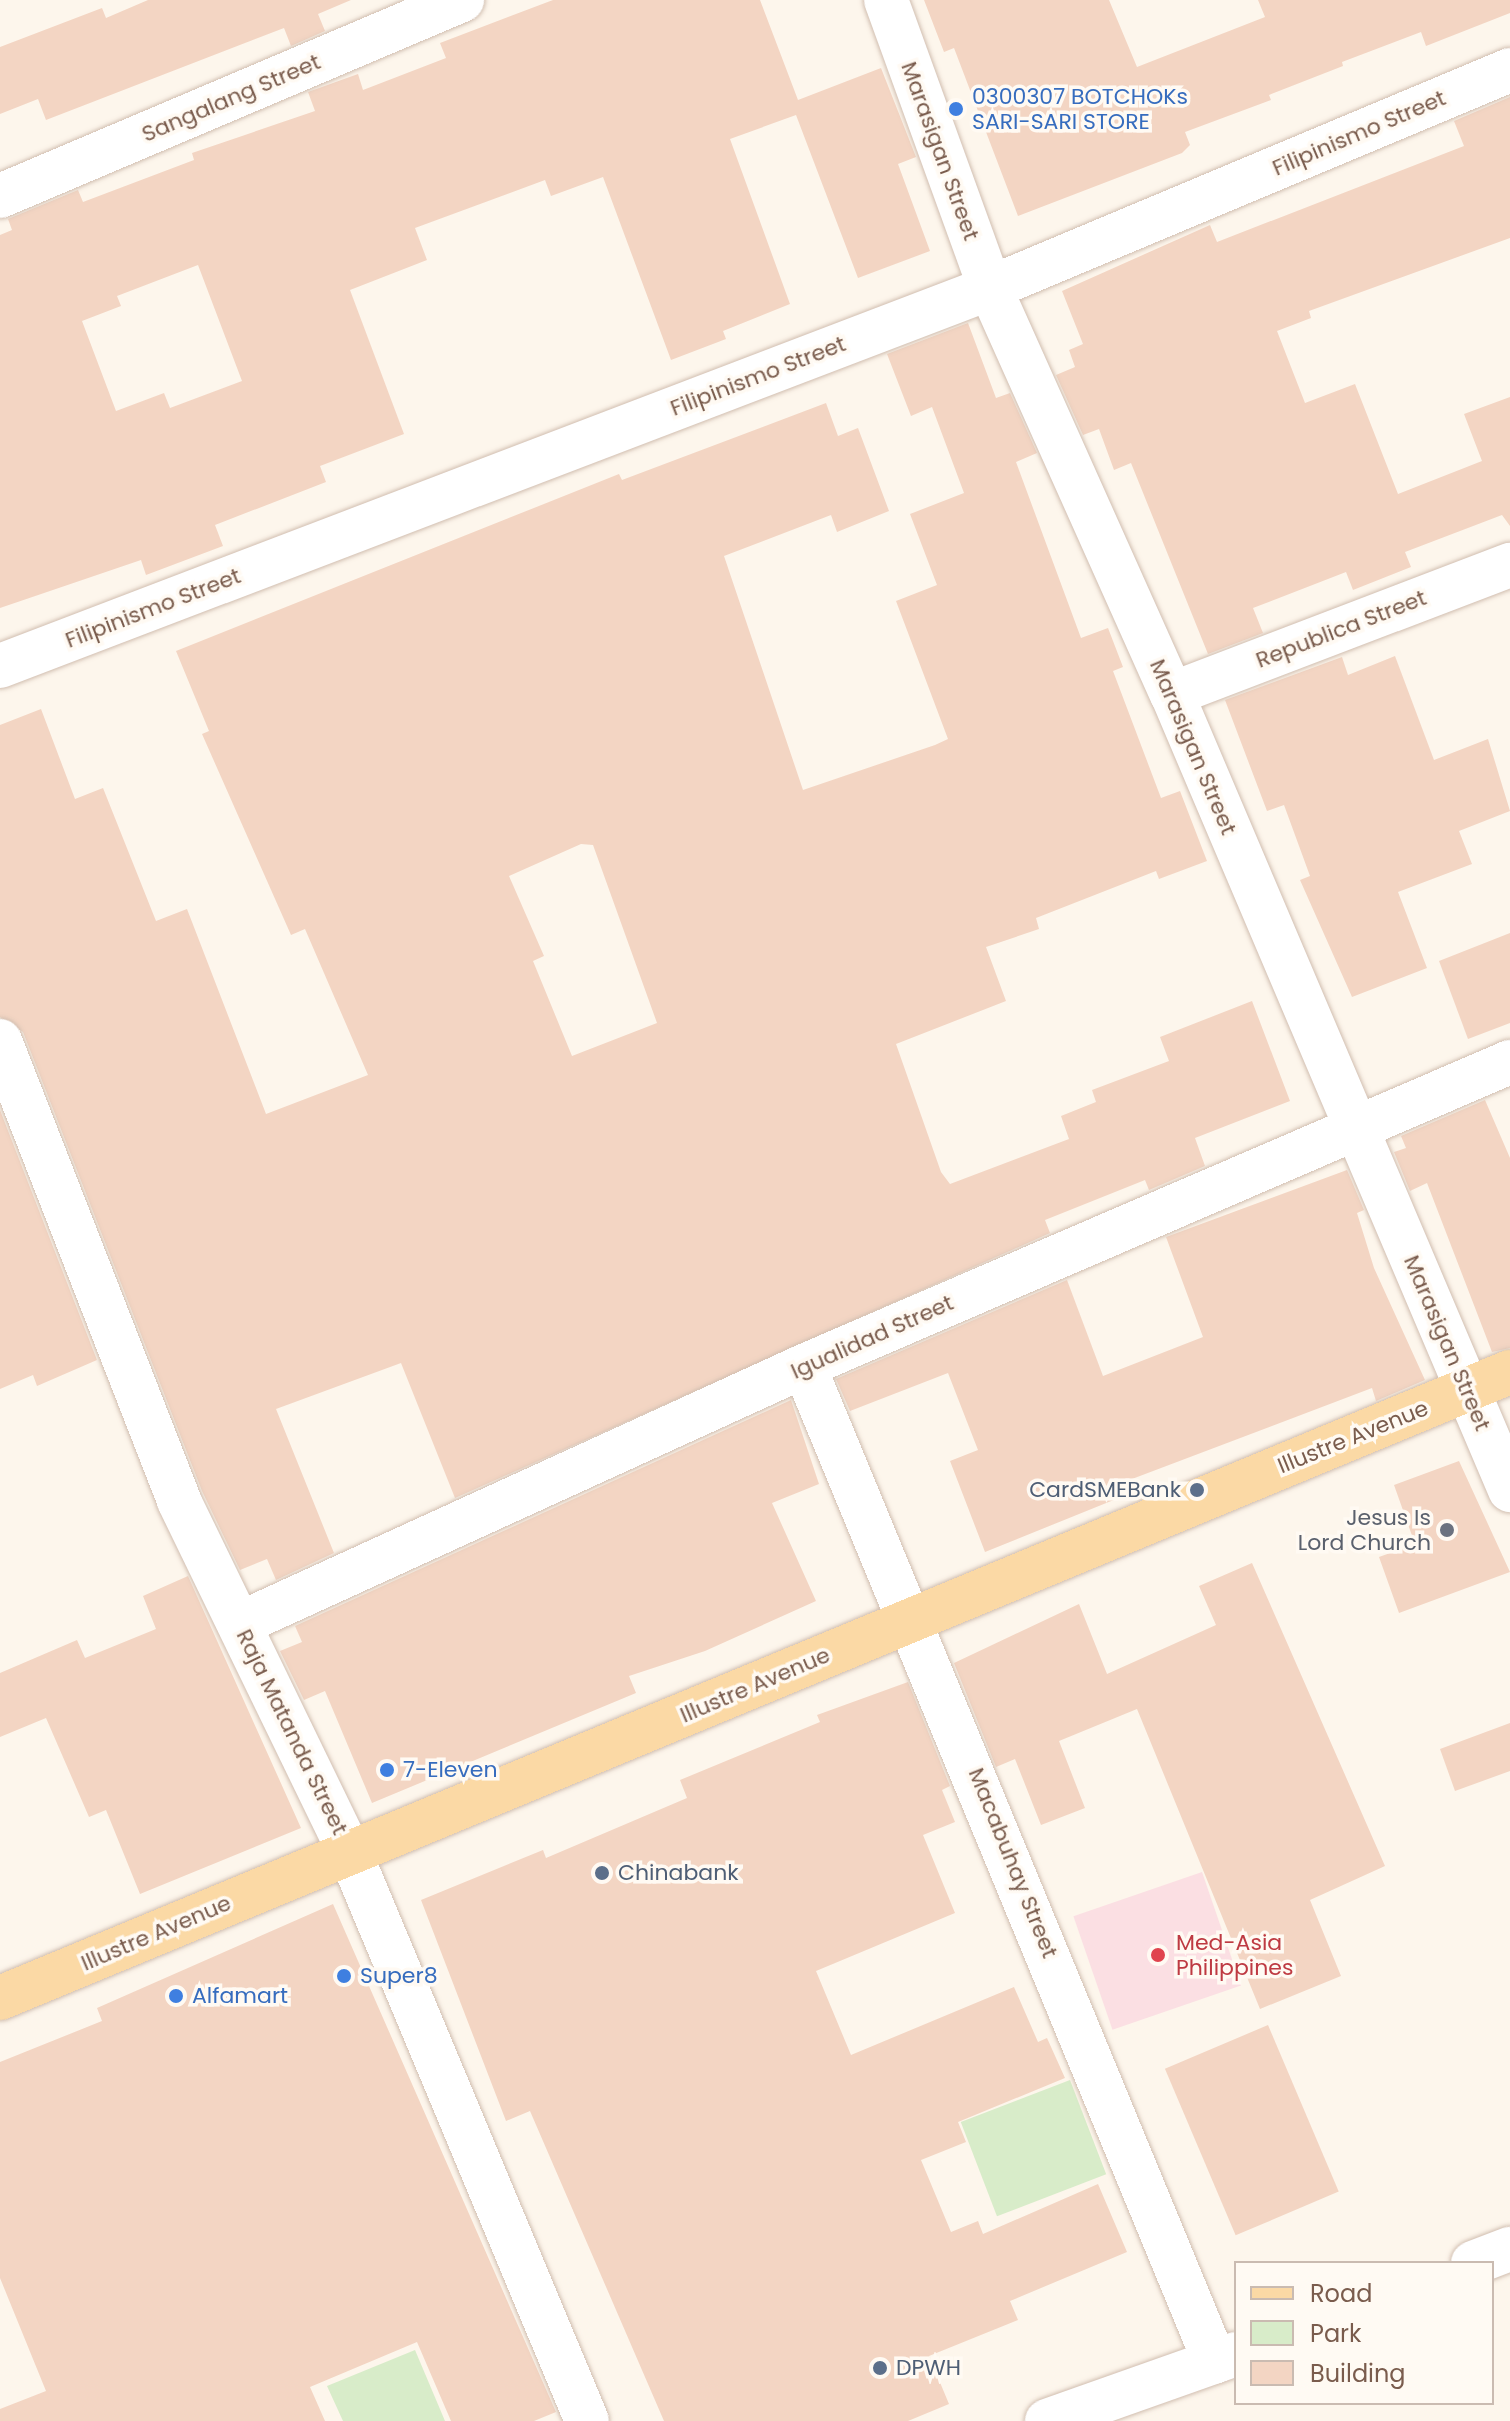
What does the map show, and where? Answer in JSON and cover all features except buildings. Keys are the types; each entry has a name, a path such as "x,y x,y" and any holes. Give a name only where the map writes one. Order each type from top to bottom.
{"main road":[{"name":"Illustre Avenue","path":"0,1998 1510,1372"}],"street":[{"name":"Sangalang Street","path":"0,196 462,0"},
{"name":"Marasigan Street","path":"886,0 990,288 1172,694 1510,1490"},
{"name":"Filipinismo Street","path":"0,666 990,288 1510,70"},
{"name":"Republica Street","path":"1172,694 1510,565"},
{"name":"Raja Matanda Street","path":"0,1041 179,1501 350,1853 587,2421"},
{"name":"Igualidad Street","path":"239,1624 804,1366 1510,1062"},
{"name":"Macabuhay Street","path":"804,1366 1225,2358"},
{"path":"1478,2261 1510,2249"},
{"path":"1047,2421 1225,2358"}],"shaded area":[{"name":"Med-Asia Philippines","path":"1202,1872 1241,1985 1112,2030 1073,1916"}],"green space":[{"path":"1070,2080 1106,2174 997,2216 961,2122"},
{"path":"415,2350 445,2421 343,2421 327,2386"}],"place":[{"name":"0300307 BOTCHOKs SARI-SARI STORE","path":"956,109"},
{"name":"CardSMEBank","path":"1197,1490"},
{"name":"Jesus Is Lord Church","path":"1447,1530"},
{"name":"7-Eleven","path":"387,1770"},
{"name":"Chinabank","path":"602,1873"},
{"name":"Med-Asia Philippines","path":"1158,1955"},
{"name":"Super8","path":"344,1976"},
{"name":"Alfamart","path":"176,1996"},
{"name":"DPWH","path":"880,2368"}]}
